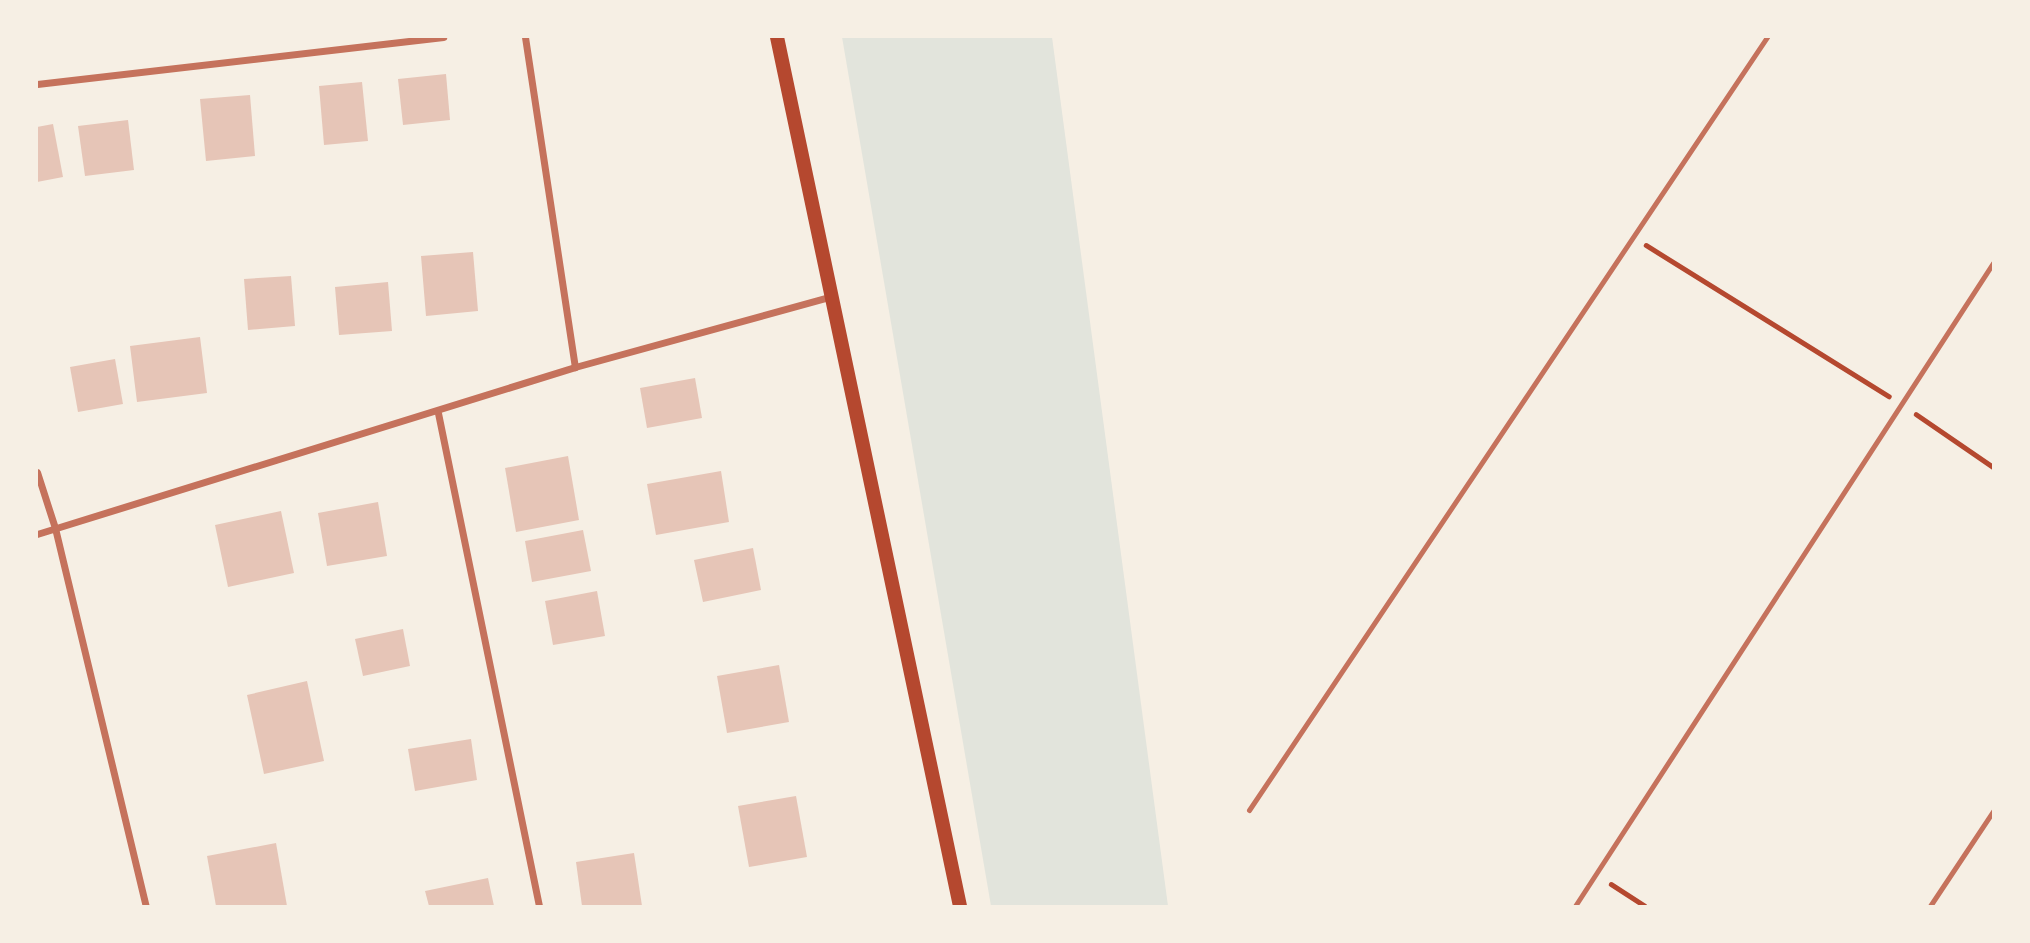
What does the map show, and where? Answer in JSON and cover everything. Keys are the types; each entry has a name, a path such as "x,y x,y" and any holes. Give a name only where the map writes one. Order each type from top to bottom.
{"main road":[{"path":"777,37 829,297 960,906"}],"street":[{"path":"37,84 443,37"},
{"path":"526,37 575,367"},
{"path":"37,534 438,413 575,367 829,297"},
{"path":"438,413 539,906"},
{"path":"37,472 55,528 146,906"}],"lane":[{"path":"1249,810 1767,37"},
{"path":"1575,906 1993,263"},
{"path":"1930,906 1993,811"}],"path":[{"path":"1633,237 1902,404 1993,467"},
{"path":"1595,874 1645,906"}],"shaded area":[{"path":"842,37 1052,37 1168,906 991,906"}],"building":[{"path":"446,74 450,120 403,125 398,79"},
{"path":"362,82 368,141 324,145 319,86"},
{"path":"250,95 255,156 206,161 200,99"},
{"path":"128,120 134,170 85,176 78,126"},
{"path":"53,124 63,177 37,182 37,127"},
{"path":"473,252 478,311 426,316 421,256"},
{"path":"291,276 295,326 248,330 244,279"},
{"path":"388,282 392,331 339,335 335,287"},
{"path":"200,337 207,393 137,402 130,346"},
{"path":"115,359 123,404 78,412 70,367"},
{"path":"695,378 702,418 647,428 640,388"},
{"path":"568,456 579,520 516,532 505,468"},
{"path":"721,471 729,522 656,535 647,484"},
{"path":"378,502 387,556 327,566 318,513"},
{"path":"281,511 294,573 228,587 215,525"},
{"path":"583,530 591,571 532,582 525,541"},
{"path":"753,548 761,590 703,602 694,560"},
{"path":"597,591 605,636 553,645 545,601"},
{"path":"403,629 410,666 363,676 355,639"},
{"path":"779,665 789,722 727,733 717,676"},
{"path":"307,681 324,761 264,774 247,695"},
{"path":"471,739 477,780 415,791 408,749"},
{"path":"796,796 807,857 749,867 738,806"},
{"path":"276,843 287,906 216,906 207,856"},
{"path":"634,853 642,906 582,906 576,862"},
{"path":"488,878 494,906 429,906 425,891"}]}
